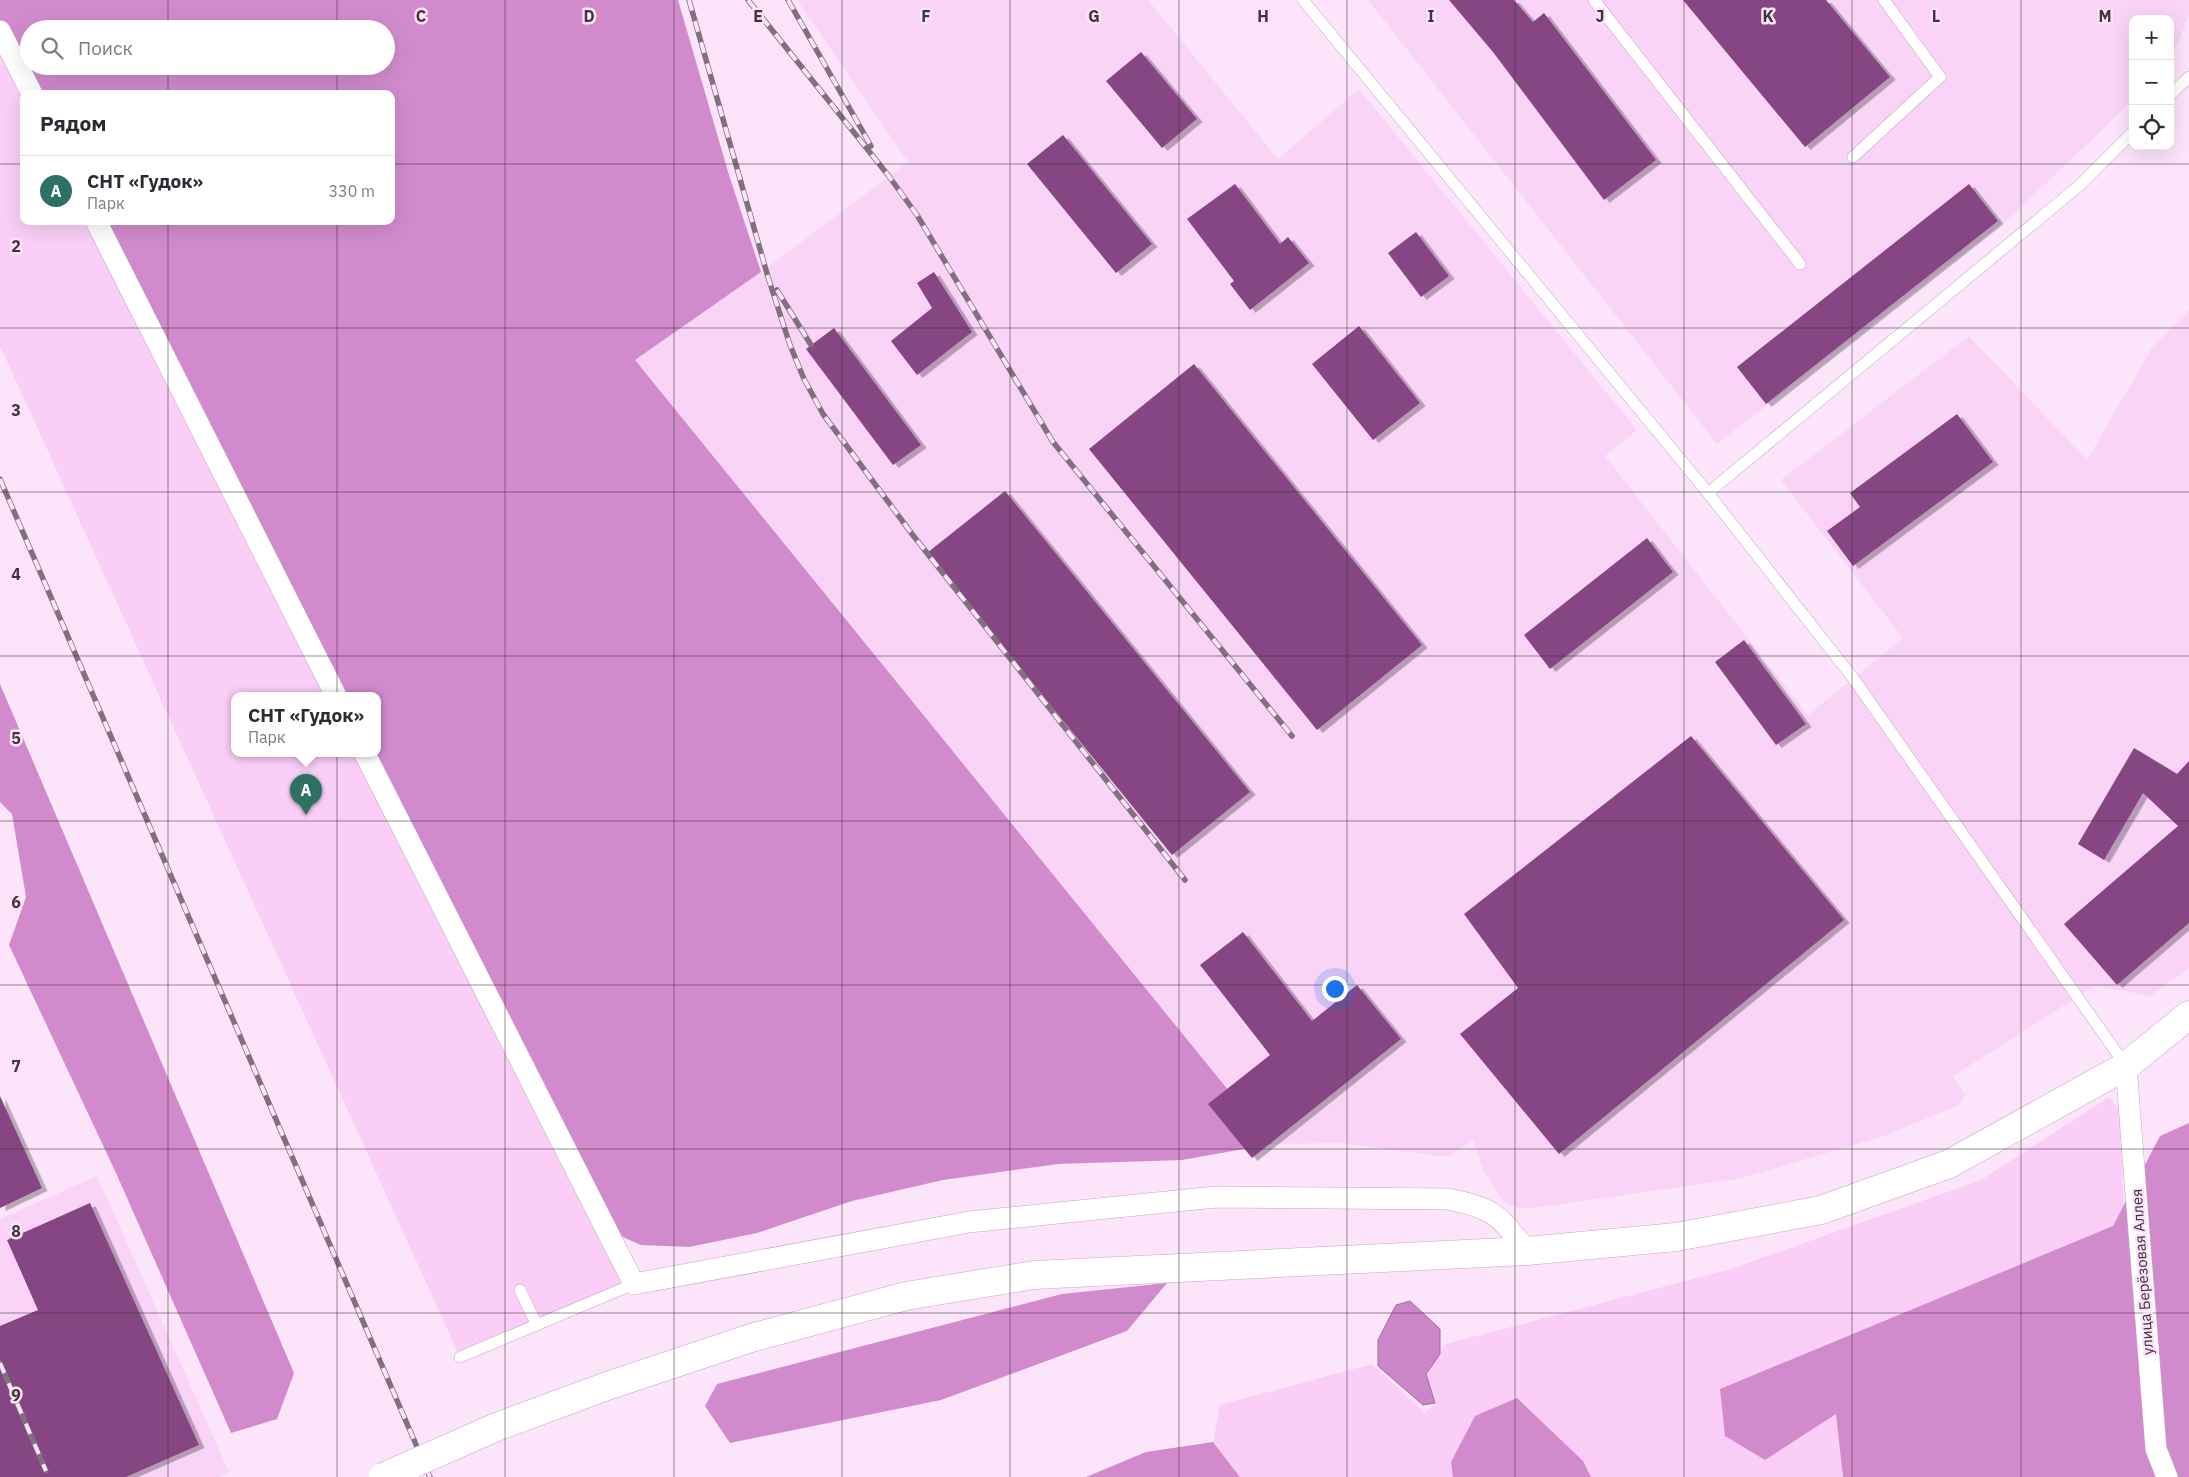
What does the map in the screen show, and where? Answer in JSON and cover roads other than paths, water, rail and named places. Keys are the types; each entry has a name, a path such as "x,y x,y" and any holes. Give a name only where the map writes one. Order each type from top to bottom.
{"street":[{"path":"0,31 20,70"},
{"path":"22,75 30,90"},
{"path":"98,225 334,692"},
{"path":"367,757 634,1284 969,1222 1216,1197 1448,1199 1480,1206 1500,1216 1527,1250"},
{"path":"384,1477 494,1428 607,1386 751,1338 906,1296 1034,1275 1527,1250 1676,1237 1821,1210 1948,1164 2126,1066 2189,1015"},
{"name":"улица Берёзовая Аллея","path":"2126,1066 2156,1449 2167,1477"}],"lane":[{"path":"1303,0 1708,493 1853,678 2126,1066"},
{"path":"1594,0 1800,264"},
{"path":"1853,157 1940,77 1884,0"},
{"path":"2174,91 2189,77"},
{"path":"1708,493 2080,185 2129,136"},
{"path":"460,1357 634,1284"},
{"path":"520,1290 537,1325"}],"railway":[{"path":"689,0 768,277 790,345 804,379 823,414 912,534 1185,880"},
{"path":"748,0 888,175 917,215 1053,442 1292,736"},
{"path":"788,0 871,146"},
{"path":"777,290 811,345"},
{"path":"0,479 430,1477"},
{"path":"0,1363 46,1471"}],"place":[{"name":"СНТ «Гудок»","path":"306,815"}]}
